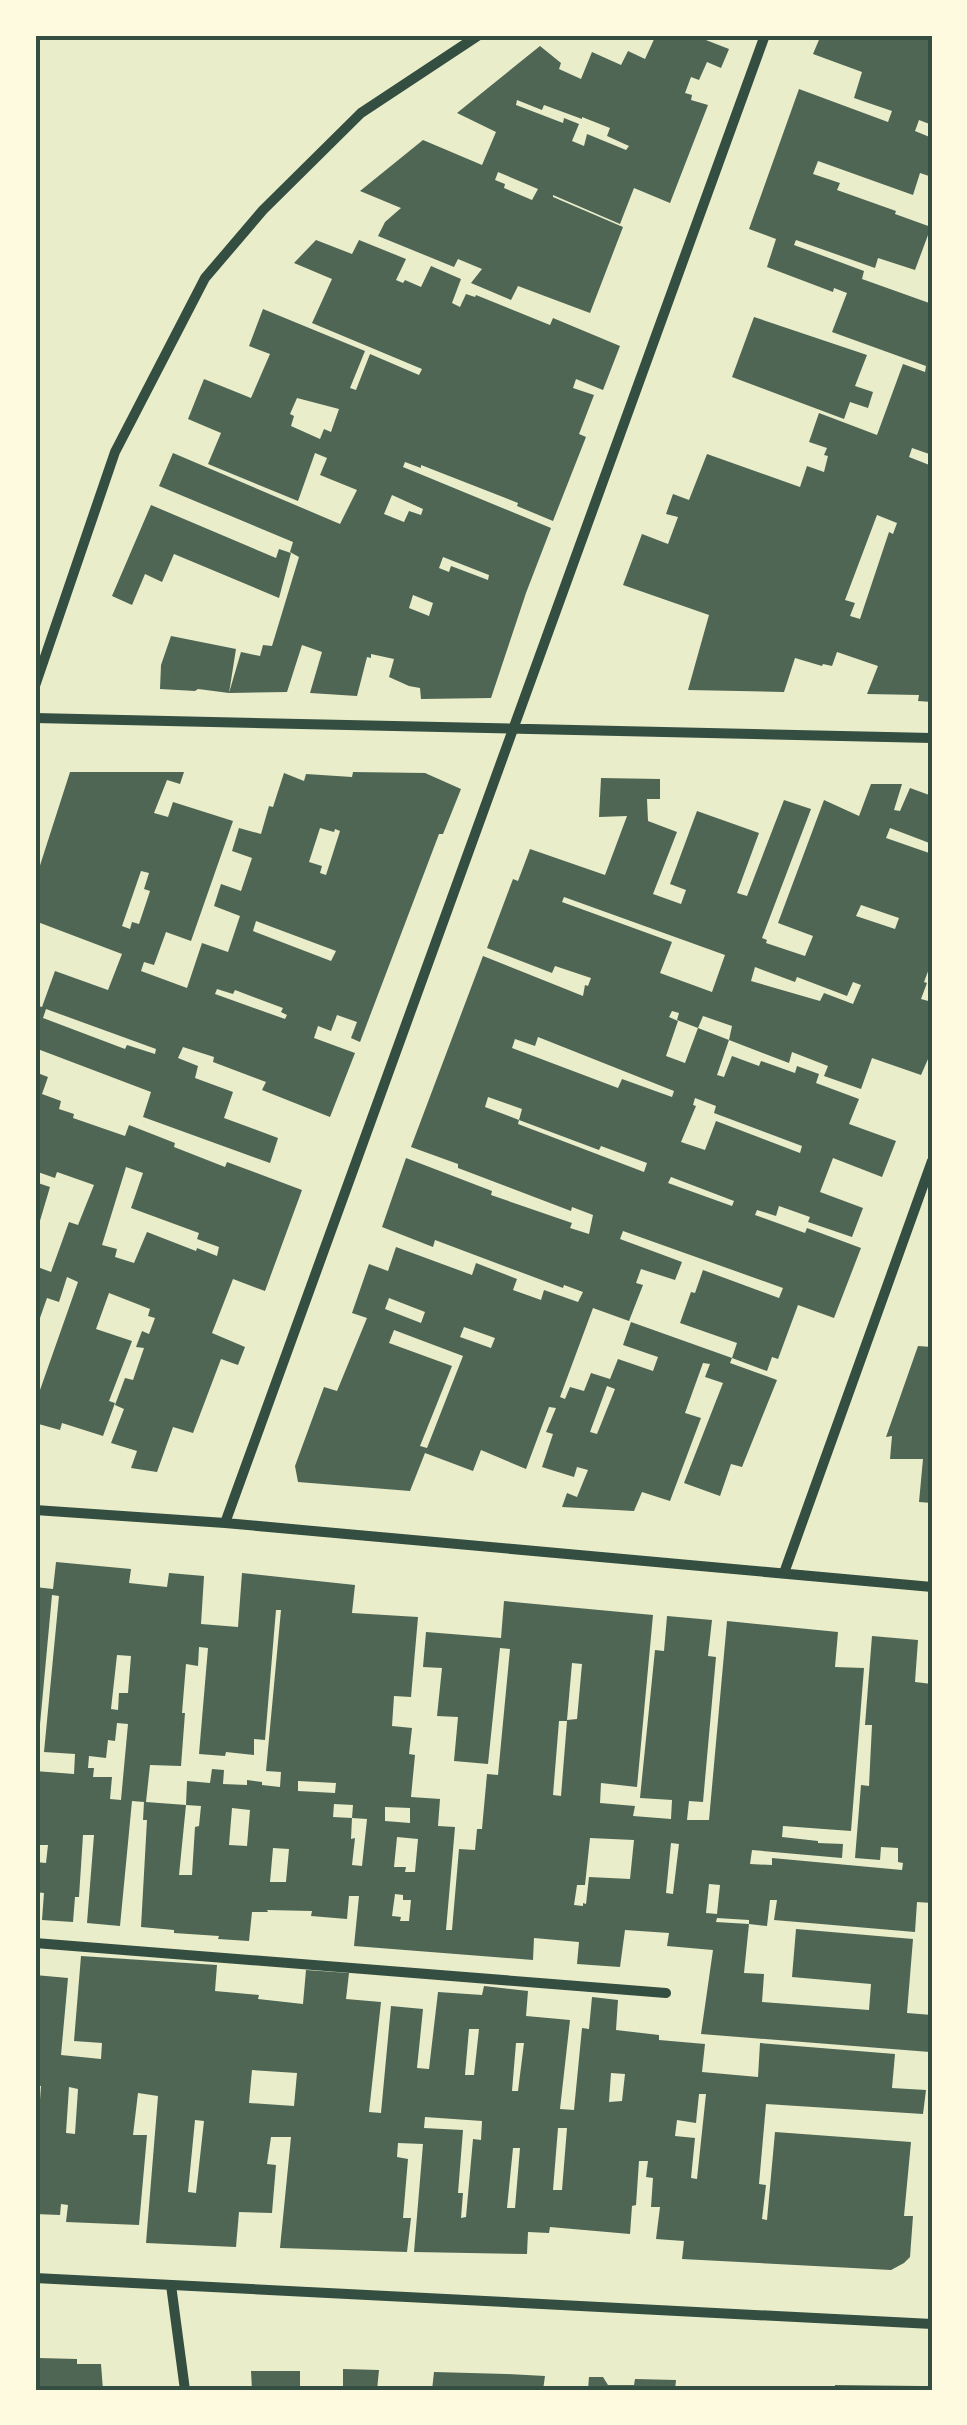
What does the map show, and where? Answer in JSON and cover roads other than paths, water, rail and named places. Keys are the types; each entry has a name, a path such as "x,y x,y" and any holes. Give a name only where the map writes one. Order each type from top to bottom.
{"street":[{"path":"35,686 115,452 204,278 264,210 361,114 479,35"},
{"path":"225,1523 765,35"},
{"path":"35,718 932,738"},
{"path":"784,1573 932,1161"},
{"path":"35,1510 225,1523 932,1587"},
{"path":"35,1943 666,1994"},
{"path":"35,2278 932,2324"},
{"path":"171,2285 185,2390"}]}
